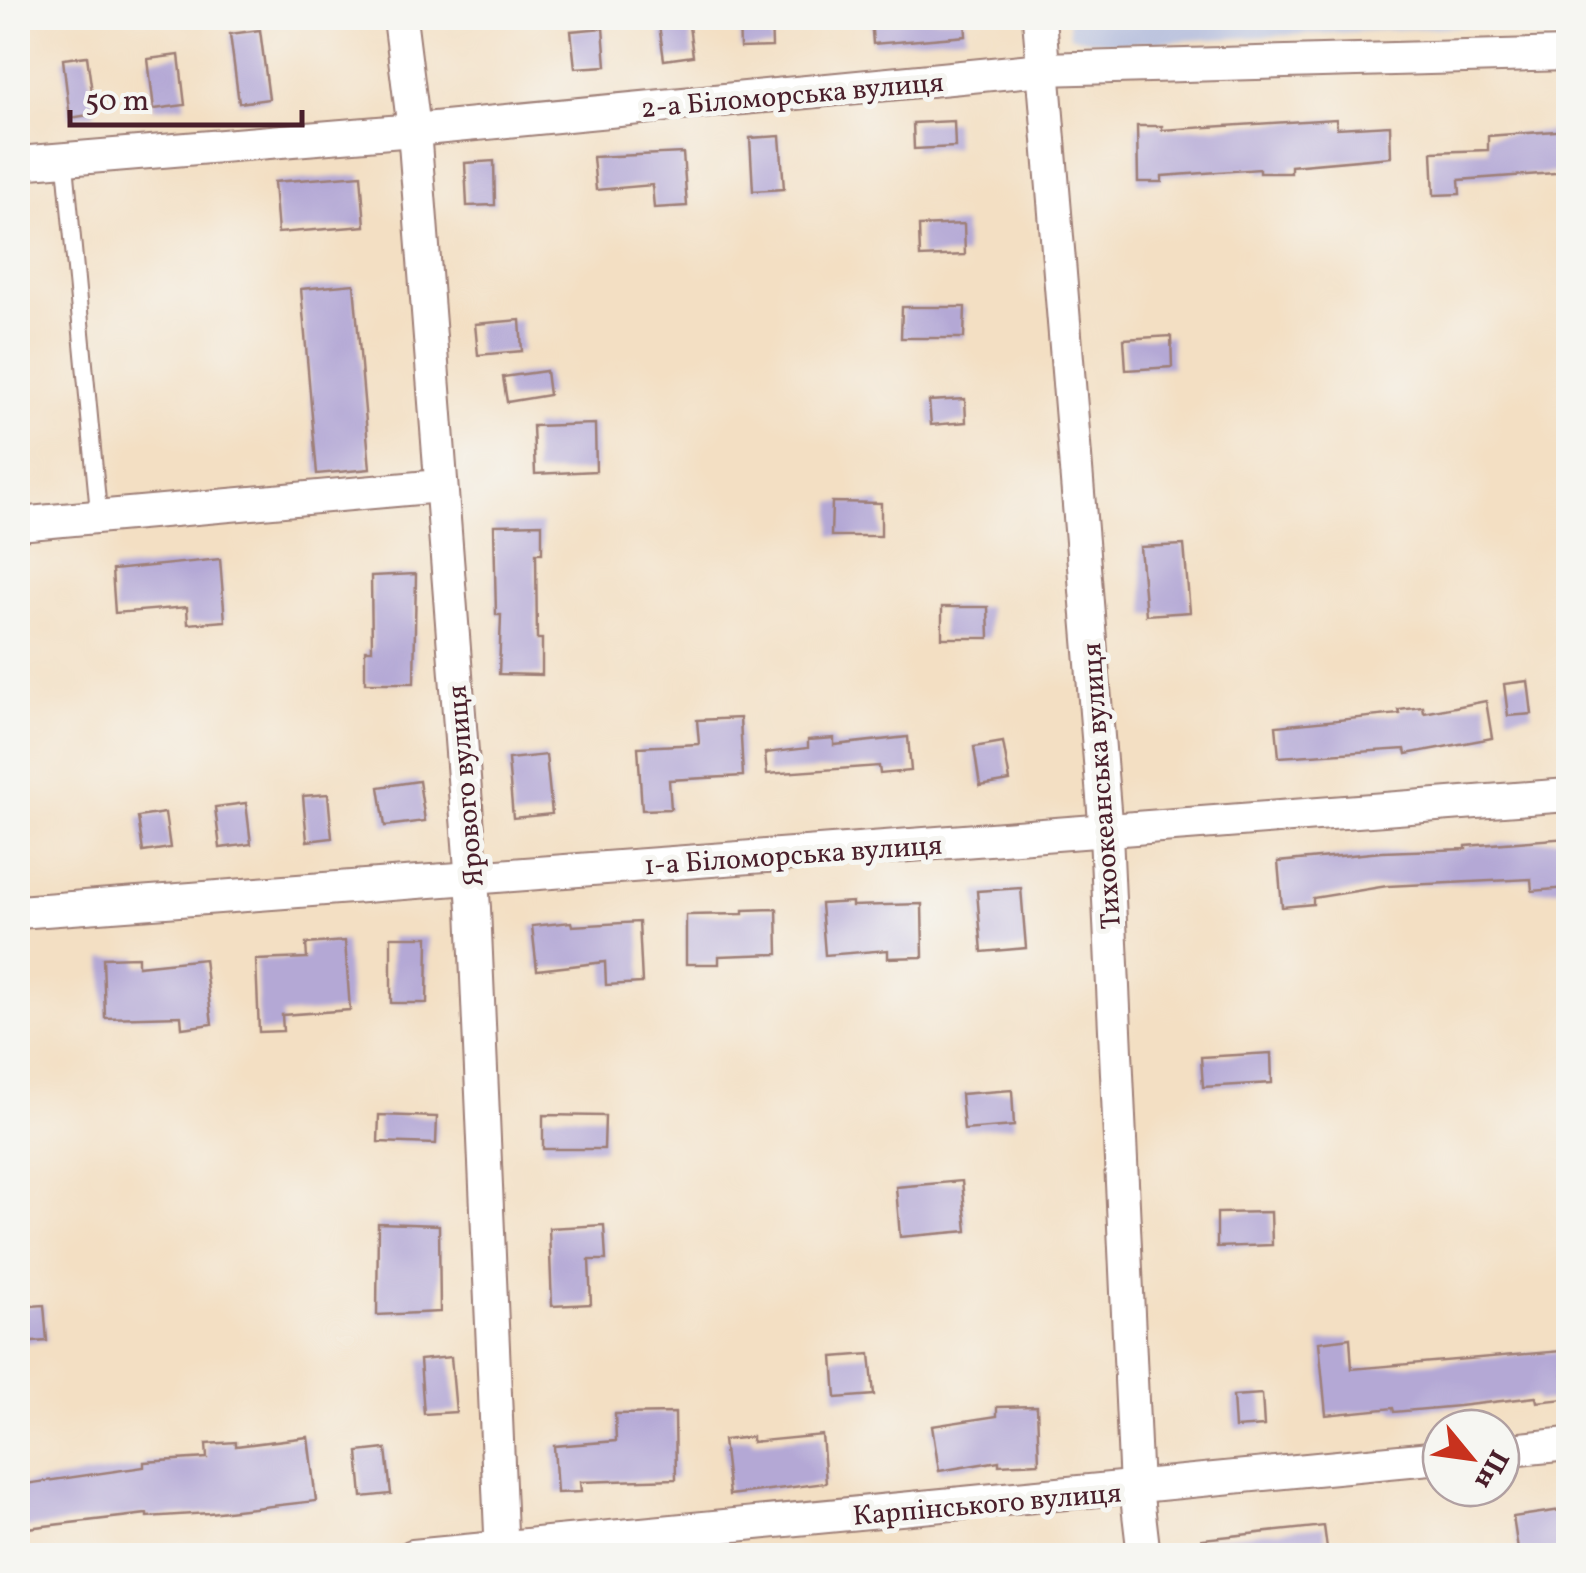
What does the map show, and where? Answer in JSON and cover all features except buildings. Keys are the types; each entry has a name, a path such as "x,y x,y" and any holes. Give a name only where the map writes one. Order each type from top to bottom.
{"street":[{"name":"Ярового вулиця","path":"400,18 414,130 471,876 502,1552"},
{"name":"Тихоокеанська вулиця","path":"1039,18 1106,834 1136,1488 1144,1556"},
{"name":"2-а Біломорська вулиця","path":"18,163 1043,70 1568,54"},
{"path":"18,524 440,486"},
{"name":"1-а Біломорська вулиця","path":"18,912 471,876 1106,834 1568,794"},
{"path":"1521,1449 1568,1444"},
{"name":"Карпінського вулиця","path":"413,1556 502,1552 1421,1459"}],"lane":[{"path":"65,159 99,517"}],"shaded area":[{"path":"1068,18 1568,21 1115,44 1070,36"}]}
